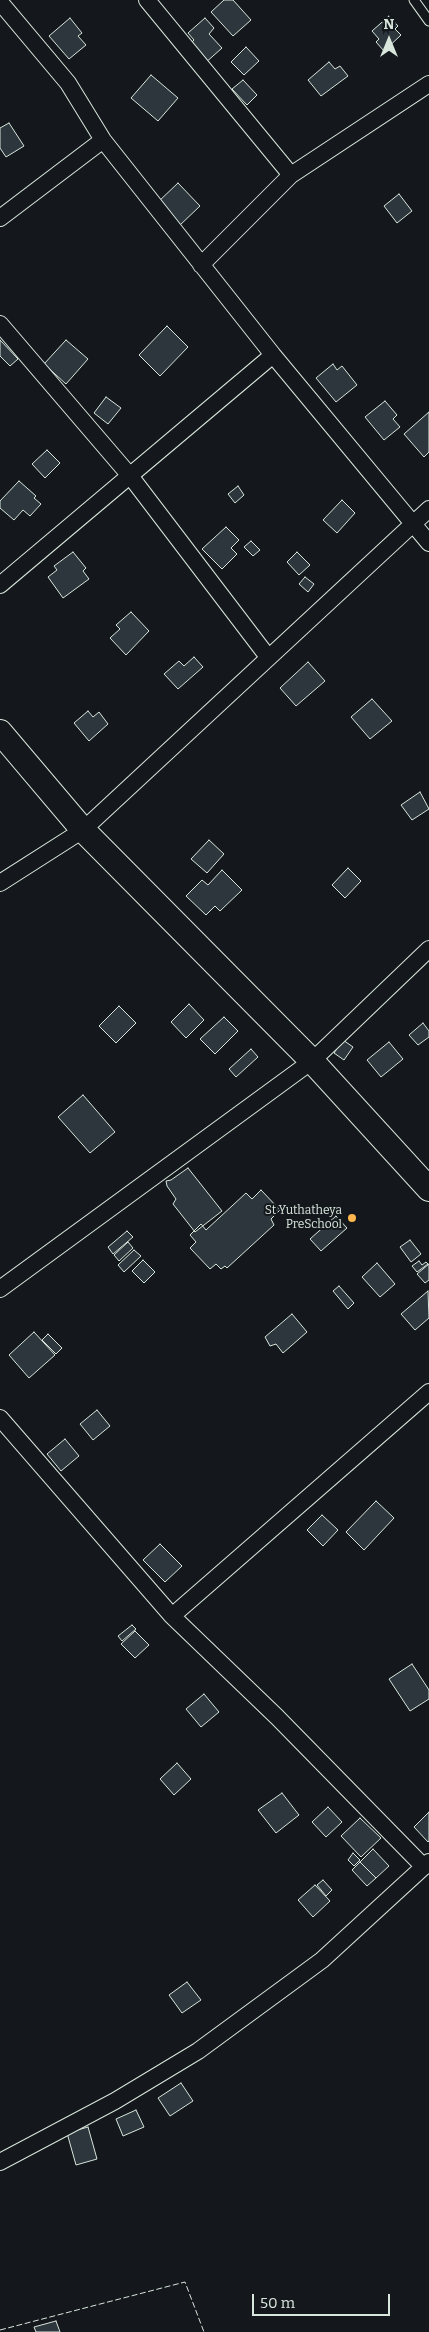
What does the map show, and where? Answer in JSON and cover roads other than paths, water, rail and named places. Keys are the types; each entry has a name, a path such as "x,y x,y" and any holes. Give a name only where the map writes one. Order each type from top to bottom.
{"street":[{"path":"147,0 291,175"},
{"path":"0,1 68,83 103,140 201,265 429,543"},
{"path":"201,265 291,175 429,84"},
{"path":"0,218 103,140"},
{"path":"0,324 131,477 268,657"},
{"path":"0,585 131,477 273,355"},
{"path":"0,883 83,830 411,523 429,509"},
{"path":"0,732 83,830 312,1061 429,1189"},
{"path":"0,1288 312,1061 429,950"},
{"path":"172,1616 429,1392"},
{"path":"0,1418 172,1616 427,1865 322,1960 198,2051 115,2101 0,2162"}],"lane":[{"path":"414,0 429,21"}],"place":[{"name":"St Yuthatheya PreSchool","path":"352,1218"}]}
